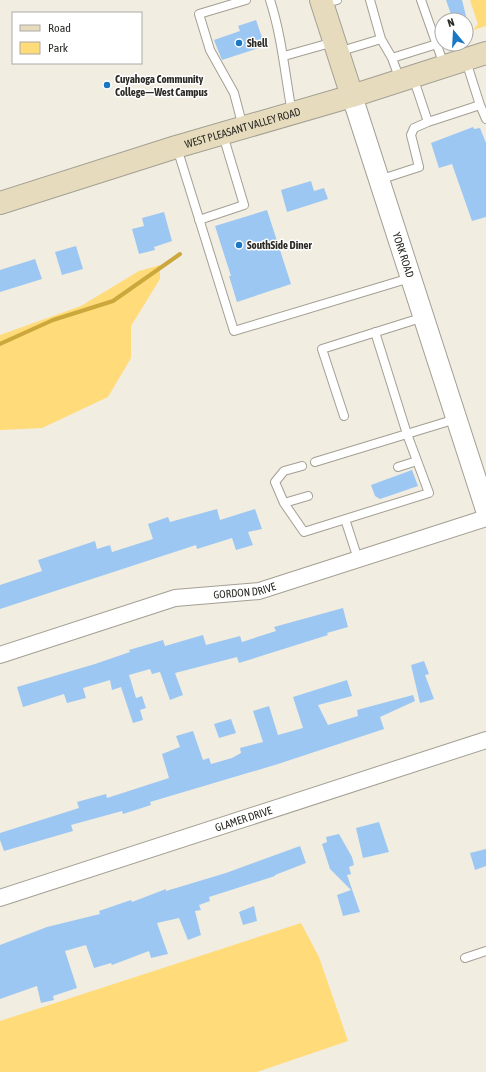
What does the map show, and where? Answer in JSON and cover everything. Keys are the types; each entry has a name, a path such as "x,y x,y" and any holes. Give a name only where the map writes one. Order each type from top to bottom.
{"main road":[{"name":"YORK ROAD","path":"327,2 336,47 352,96"},
{"name":"WEST PLEASANT VALLEY ROAD","path":"0,203 176,147 352,96 486,53"}],"street":[{"name":"YORK ROAD","path":"352,96 486,510"},
{"name":"GORDON DRIVE","path":"0,655 175,598 259,591 486,518"},
{"name":"GLAMER DRIVE","path":"0,898 486,740"}],"lane":[{"path":"243,128 234,93 210,50 199,14 246,0"},
{"path":"270,0 284,56 292,113"},
{"path":"370,0 381,39 406,79 428,122"},
{"path":"421,0 434,36"},
{"path":"284,56 381,39"},
{"path":"392,58 434,45"},
{"path":"440,52 445,66"},
{"path":"466,59 480,105 486,119"},
{"path":"379,180 419,166 411,134 414,128 480,105"},
{"path":"199,220 244,205 223,134"},
{"path":"176,147 234,331 411,278"},
{"path":"344,416 322,349 424,318"},
{"path":"302,466 284,471 275,482 284,503 304,532 429,493 407,434 375,332"},
{"path":"315,462 456,418"},
{"path":"398,467 417,461"},
{"path":"284,503 308,496"},
{"path":"345,519 358,559"},
{"path":"465,958 486,951"}],"green space":[{"path":"470,0 486,0 486,26 474,30 478,24"},
{"path":"160,265 160,279 131,326 131,358 108,397 42,428 0,430 0,335 81,306 139,271"},
{"path":"301,923 319,957 348,1041 257,1072 0,1072 0,1021"}],"building":[{"path":"446,0 462,0 465,12 450,12"},
{"name":"Shell","path":"256,20 265,46 222,60 214,40 240,31 238,26"},
{"path":"473,127 474,129 480,128 486,143 486,217 472,221 452,164 439,168 431,143"},
{"path":"311,181 314,191 324,188 328,199 287,212 281,190"},
{"path":"267,210 291,284 237,302 229,276 231,276 215,226"},
{"path":"164,212 172,241 154,247 155,250 139,254 132,229 144,226 142,218"},
{"path":"76,246 83,269 62,275 55,252"},
{"path":"35,259 42,279 0,292 0,270"},
{"path":"412,470 418,486 380,499 375,496 371,485"},
{"path":"217,509 220,520 255,509 262,529 248,532 253,545 236,550 232,538 197,549 196,545 0,609 0,585 42,571 38,560 95,541 97,549 110,545 112,552 153,539 148,524 168,517 170,522"},
{"path":"343,608 348,627 327,633 328,635 239,663 237,657 175,673 183,695 170,700 160,672 152,674 150,669 129,675 136,698 142,696 146,708 140,710 143,720 133,723 121,687 112,690 110,680 83,688 86,698 67,703 64,694 23,707 17,687 95,664 130,652 129,650 163,640 165,646 203,635 206,645 240,636 242,642 276,631 274,627"},
{"path":"424,661 429,674 425,675 434,699 420,703 411,665"},
{"path":"347,680 352,696 318,705 328,725 358,716 357,710 413,695 415,701 380,717 384,729 278,764 150,802 151,805 123,814 122,811 71,825 73,831 4,851 0,840 0,833 79,808 77,802 106,794 107,798 169,778 162,754 180,747 176,736 193,731 203,760 209,758 211,764 232,758 241,753 240,748 263,742 253,711 269,706 278,735 303,728 293,697"},
{"path":"231,719 236,733 219,738 214,724"},
{"path":"379,822 389,852 363,858 356,828"},
{"path":"339,834 352,857 354,865 349,867 351,874 347,875 360,912 343,916 337,895 351,890 330,869 322,844 327,842 326,837"},
{"path":"300,846 306,863 275,876 209,897 210,901 199,905 201,910 195,911 201,935 188,940 179,918 157,923 168,954 151,958 149,951 112,965 111,963 94,968 86,945 65,951 77,988 53,996 54,1000 41,1003 37,986 0,999 0,945 47,927 100,914 99,911 131,900 132,902 166,889 166,891 226,873"},
{"path":"486,849 486,866 475,870 470,853"},
{"path":"254,906 257,921 243,925 239,912"}],"waterway":[{"path":"0,344 53,320 113,301 180,254"}],"place":[{"name":"Shell","path":"239,43"},
{"name":"Cuyahoga Community College—West Campus","path":"107,85"},
{"name":"SouthSide Diner","path":"239,245"}]}
